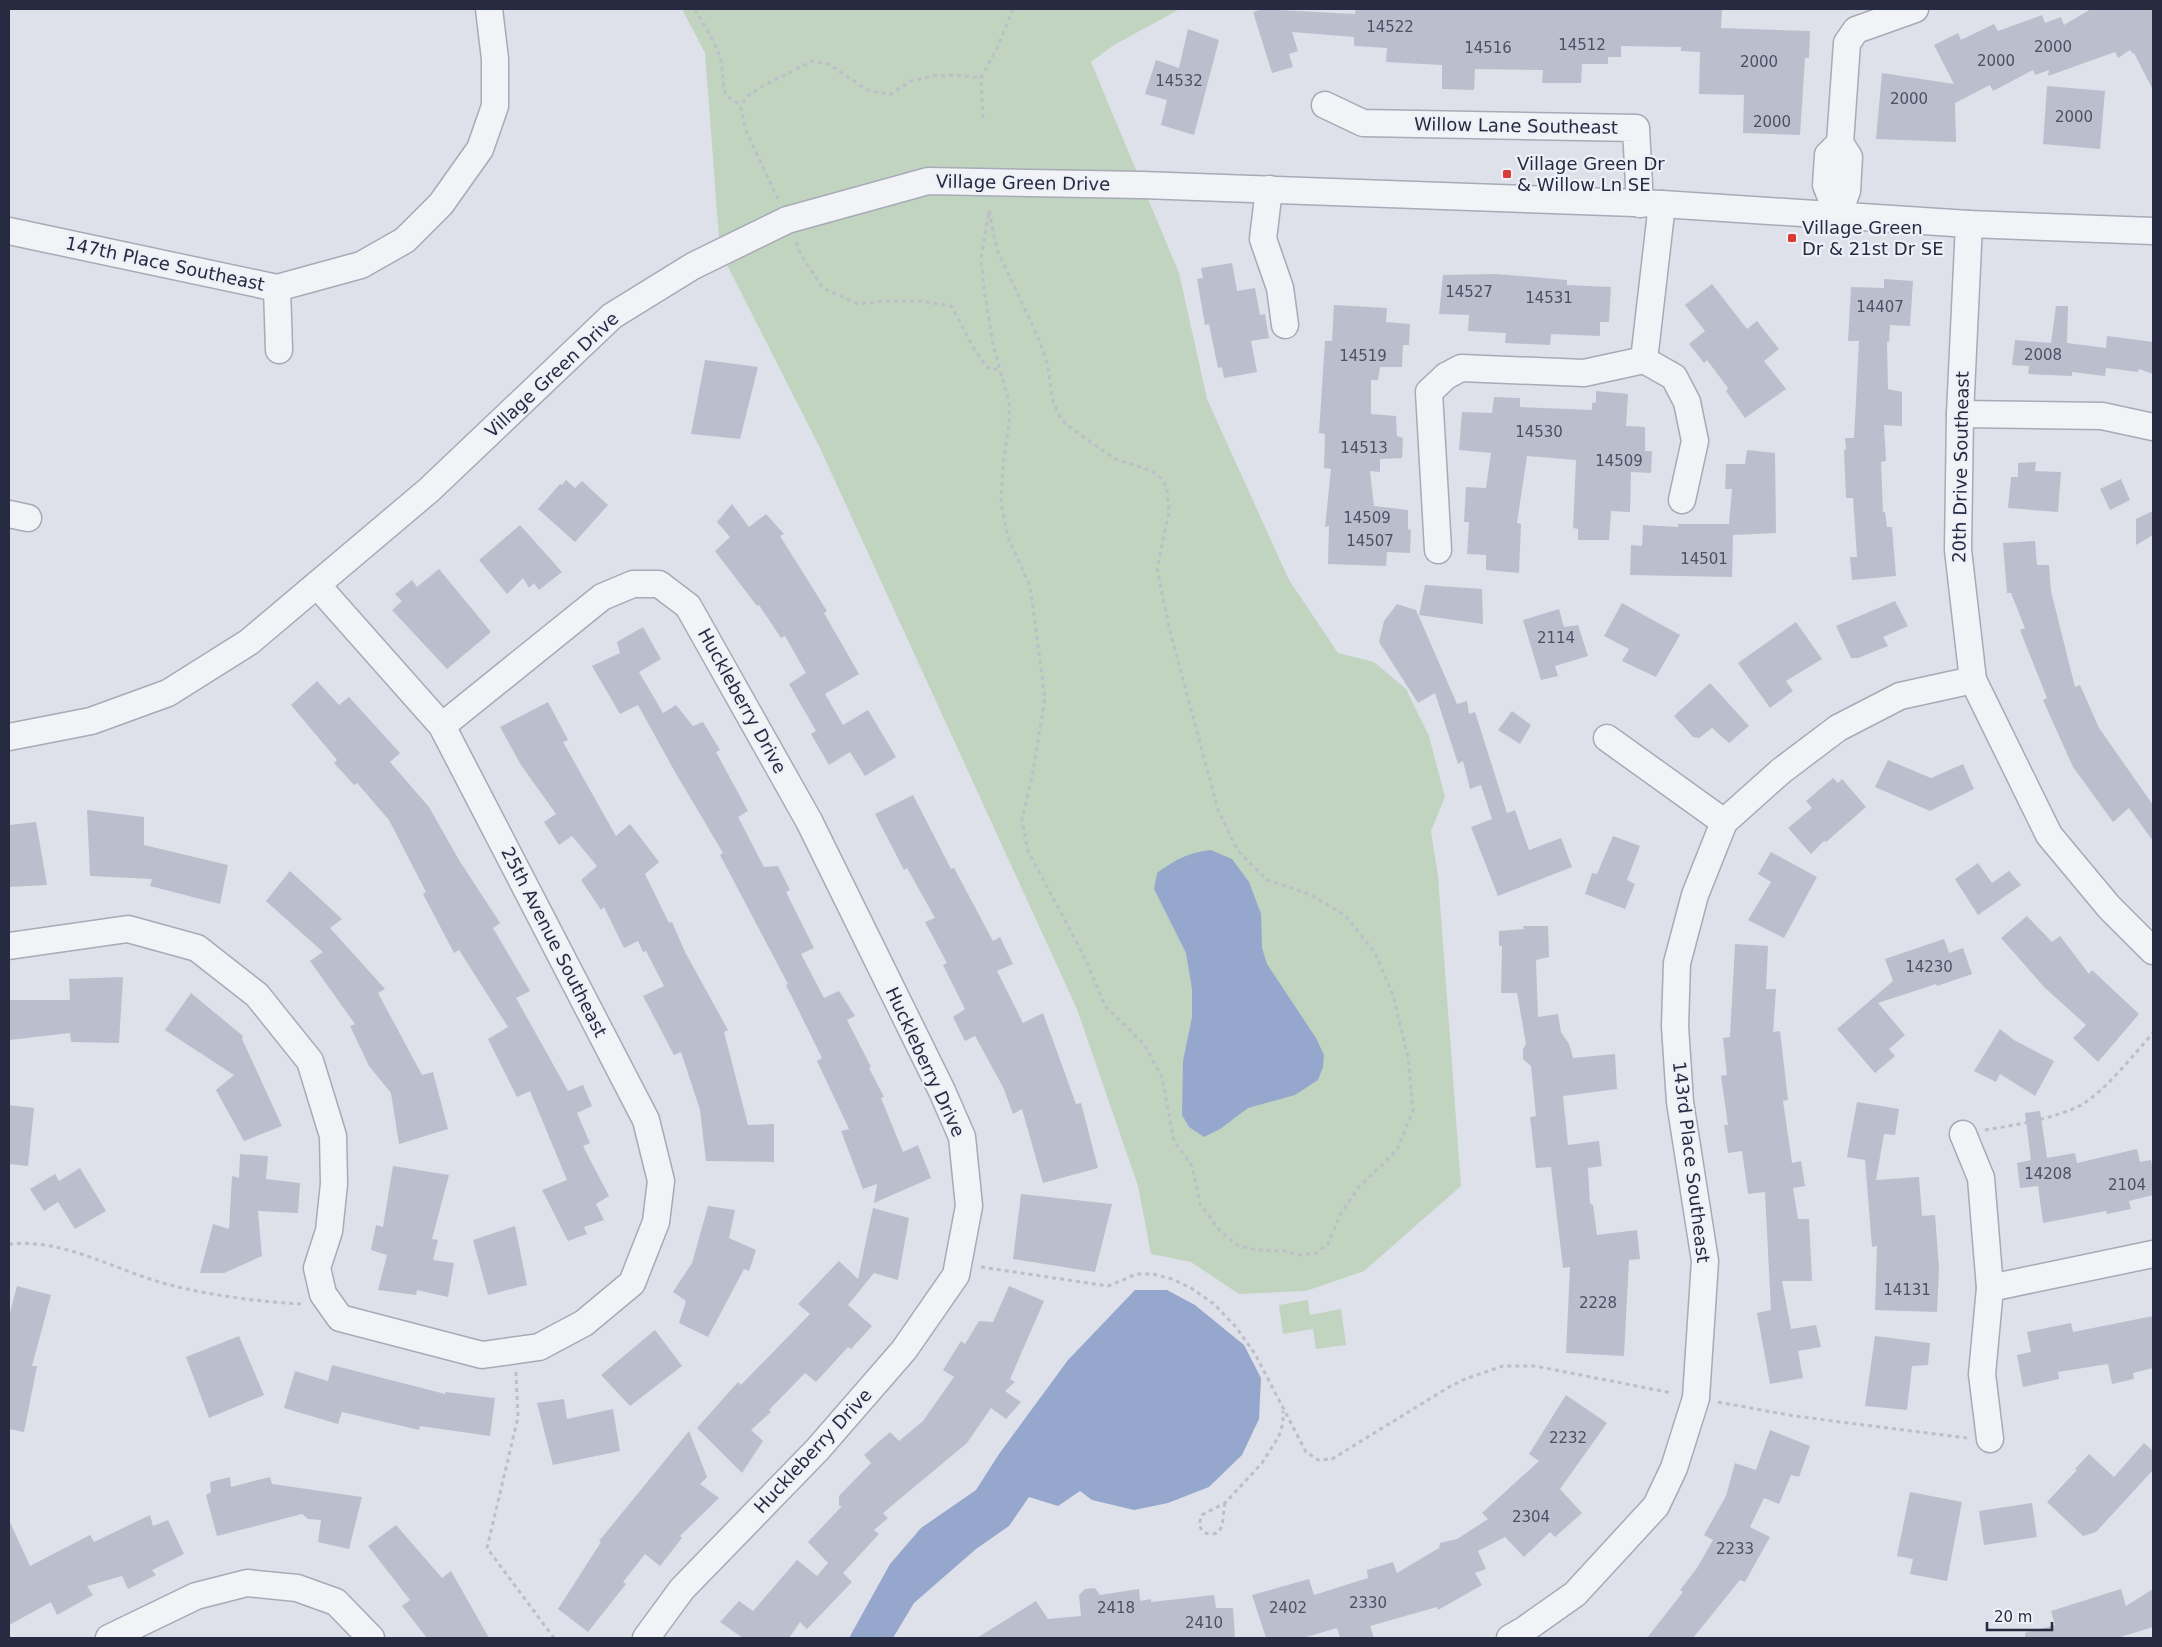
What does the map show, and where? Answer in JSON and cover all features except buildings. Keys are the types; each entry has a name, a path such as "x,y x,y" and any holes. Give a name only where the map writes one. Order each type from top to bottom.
{"street":[{"name":"147th Place Southeast","path":"9,231 277,288 361,266 405,240 441,204 480,150 495,106 495,59 489,9"},
{"path":"1838,215 1826,185 1828,155 1840,143 1846,43 1856,30 1915,9"},
{"name":"Willow Lane Southeast","path":"1325,105 1363,123 1636,128 1651,204"},
{"name":"Village Green Drive","path":"9,737 91,721 168,693 249,642 429,490 612,316 693,266 787,220 928,181 1269,189 1651,204 1969,224 2153,231"},
{"path":"1269,189 1263,239 1280,288 1285,325"},
{"path":"1644,360 1651,204"},
{"name":"20th Drive Southeast","path":"1969,224 1960,414 1958,550 1972,680 2049,835 2109,907 2153,951"},
{"path":"277,288 279,350"},
{"path":"1438,550 1429,392 1446,376 1461,368 1584,373 1644,360 1674,378 1687,402 1695,440 1682,500"},
{"path":"1960,414 2102,416 2153,427"},
{"name":"Huckleberry Drive","path":"442,726 602,597 633,584 659,584 688,606 809,821 942,1091 962,1136 969,1206 956,1275 904,1350 817,1450 682,1589 646,1638"},
{"name":"25th Avenue Southeast","path":"316,585 442,726 646,1120 661,1181 656,1222 632,1283 584,1323 539,1347 482,1355 340,1318 327,1299"},
{"name":"143rd Place Southeast","path":"1510,1638 1575,1594 1656,1506 1674,1468 1696,1398 1705,1261 1680,1102 1675,1026 1677,963 1695,895 1724,822 1781,771 1838,728 1900,696 1972,680"},
{"path":"1607,738 1724,822"},
{"path":"9,946 128,929 197,948 257,995 310,1061 333,1136 334,1184 329,1231 317,1268 327,1299"},
{"path":"1963,1134 1981,1178 1990,1288 1982,1374 1990,1439"},
{"path":"1990,1288 2153,1254"},
{"path":"109,1638 196,1596 247,1582 297,1588 336,1602 371,1638"}],"path":[{"path":"695,9 713,39 721,62 722,81 726,96 742,106"},
{"path":"983,118 981,78 998,48 1013,9"},
{"path":"989,211 997,250 1040,339 1047,363 1053,401 1060,417 1066,425 1115,459 1150,470 1161,478 1167,488 1169,512 1157,569 1168,622 1218,810 1238,851 1266,880 1310,894 1345,915 1374,953 1393,995 1408,1057 1413,1110 1397,1150 1359,1187 1341,1213 1328,1244 1316,1253 1299,1255 1284,1251 1256,1250 1238,1246 1220,1231 1200,1204 1192,1166 1174,1141 1162,1077 1143,1043 1105,1006 1085,958 1028,851 1022,820 1032,777 1045,698 1030,586 1008,537 1001,502 1003,464 1010,425 1009,402 993,345 984,289 981,258 989,211"},
{"path":"1963,1134 2026,1123 2076,1108 2091,1098 2153,1033"},
{"path":"9,1244 26,1242 81,1253 174,1286 273,1303 327,1299"},
{"path":"958,1263 1108,1286 1137,1274 1153,1274 1172,1279 1191,1288 1214,1304 1236,1327 1255,1354 1306,1452 1318,1460 1332,1459 1466,1378 1503,1366 1536,1366 1794,1416 1951,1436 1990,1439"},
{"path":"515,1350 518,1417 487,1548 554,1638"},
{"path":"1225,1503 1222,1527 1215,1534 1204,1532 1199,1524 1202,1515 1225,1503 1262,1463 1274,1446 1283,1423 1283,1408"}],"green space":[{"path":"682,9 1180,9 1114,45 1091,62 1179,273 1207,399 1289,580 1338,653 1374,662 1406,689 1429,736 1445,797 1431,831 1438,876 1461,1186 1364,1271 1306,1291 1239,1294 1191,1262 1151,1254 1138,1186 1077,1009 819,446 720,251 705,53"},
{"path":"1308,1300 1310,1315 1341,1309 1346,1345 1316,1349 1313,1329 1283,1334 1279,1305"}],"water":[{"path":"1211,850 1232,859 1249,882 1261,914 1262,948 1267,964 1316,1038 1324,1055 1323,1067 1318,1080 1295,1095 1248,1108 1220,1129 1204,1137 1189,1127 1182,1115 1183,1061 1192,1017 1192,989 1186,953 1154,889 1157,873 1164,868 1189,855"},
{"path":"1135,1290 1167,1290 1195,1305 1244,1345 1261,1378 1259,1419 1242,1455 1209,1487 1168,1503 1134,1510 1092,1500 1080,1491 1058,1506 1029,1497 1009,1526 976,1549 914,1603 893,1638 849,1638 890,1564 921,1528 976,1490 999,1454 1068,1360"}],"place":[{"name":"Village Green Dr & Willow Ln SE","path":"1507,174"},
{"name":"Village Green Dr & 21st Dr SE","path":"1792,238"}]}
